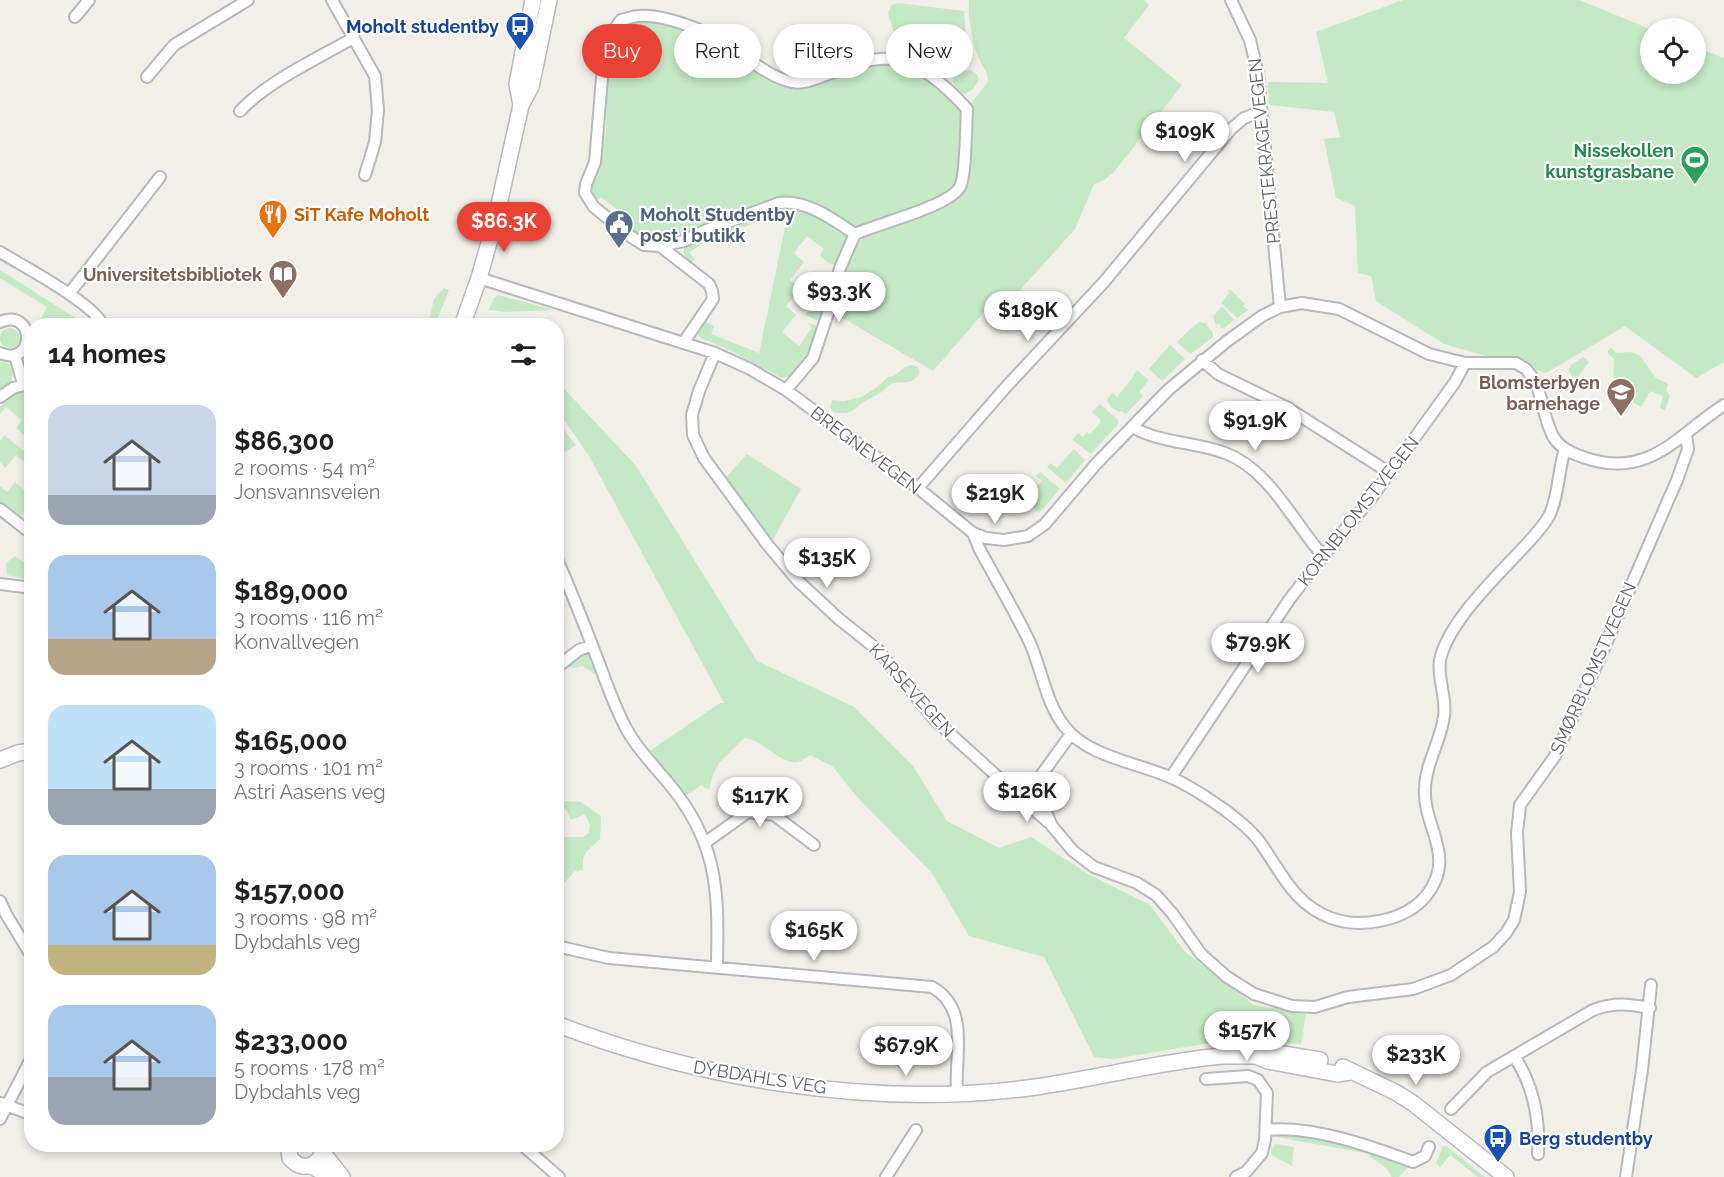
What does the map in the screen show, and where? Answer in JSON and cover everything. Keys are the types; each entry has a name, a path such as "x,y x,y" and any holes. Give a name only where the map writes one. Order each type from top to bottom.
{"main road":[{"path":"465,318 479,279 503,190 520,105 518,84 533,0"},
{"path":"520,105 531,87 549,0"},
{"path":"0,760 24,752"},
{"name":"DYBDAHLS VEG","path":"564,1027 649,1055 744,1077 852,1090 917,1094 1018,1089 1071,1082 1204,1057 1256,1056 1268,1061 1337,1074 1350,1072 1379,1084 1414,1104 1506,1177"},
{"path":"287,1152 290,1158 306,1170 330,1177"},
{"path":"306,1170 318,1162 321,1152"},
{"path":"324,1152 342,1177"}],"street":[{"path":"75,17 89,0"},
{"path":"147,77 174,45 248,0"},
{"path":"332,0 375,76 378,93 375,142 365,175"},
{"name":"PRESTEKRAGEVEGEN","path":"1230,0 1250,40 1258,74 1280,307"},
{"path":"786,390 813,358 840,268 855,234 935,205 949,198 959,189 962,178 967,109 928,74 898,60 881,59 863,62 810,81 794,83 774,75 721,40 693,28 663,19 640,16 621,20 608,38 604,54 595,162 585,193 594,207 640,243 652,247 684,241 770,206 788,202 807,207 855,234"},
{"path":"240,111 250,100 265,90 353,38"},
{"path":"918,488 1006,387 1104,282 1231,129 1244,118 1261,112"},
{"path":"69,294 160,177"},
{"path":"660,246 700,276 714,295 711,305 684,342"},
{"path":"0,252 69,294 100,318"},
{"name":"BREGNEVEGEN","path":"479,279 715,352 750,369 786,390 918,488 973,533 986,538 1004,540 1020,538 1036,531 1054,515 1088,473 1168,390 1202,360 1262,316 1280,307"},
{"path":"1280,307 1302,303 1339,309 1429,354 1465,363 1516,363 1531,374 1555,438 1565,449 1597,462 1624,464 1657,454 1724,405"},
{"path":"0,321 11,319 24,326"},
{"path":"0,353 15,355 24,349"},
{"name":"KARSEVEGEN","path":"715,352 692,415 693,435 704,458 767,544 798,581 832,613 878,650 935,720 1021,798"},
{"path":"15,355 24,376"},
{"path":"1202,360 1218,374 1286,407 1390,473"},
{"name":"KORNBLOMSTVEGEN","path":"1171,777 1289,600 1390,473 1455,382 1465,363"},
{"path":"0,397 24,385"},
{"path":"1132,427 1150,435 1212,448 1248,465 1269,486 1323,556"},
{"name":"SMØRBLOMSTVEGEN","path":"1021,798 1084,860 1104,872 1137,883 1156,896 1211,964 1240,986 1272,1001 1292,1006 1315,1007 1348,997 1413,989 1438,980 1465,966 1493,947 1514,920 1520,892 1516,833 1520,805 1555,756 1596,666 1677,480 1688,449 1686,435"},
{"path":"973,533 1031,645 1058,718 1071,734 1109,755 1171,777 1239,821 1258,840 1284,881 1300,900 1329,918 1349,923 1372,922 1394,916 1420,901 1436,878 1440,861 1439,847 1427,809 1424,789 1427,771 1444,719 1445,708 1439,670 1441,655 1450,635 1468,610 1536,534 1549,516 1565,449"},
{"path":"0,509 24,528"},
{"path":"0,584 24,586"},
{"path":"564,584 627,730 639,750 677,794 706,842 717,894 717,967"},
{"path":"564,662 579,650 592,645"},
{"path":"1021,798 1034,785 1071,734"},
{"name":"SMØRBLOMSTVEGEN","path":"1034,785 1052,826"},
{"path":"706,842 748,812 774,815 814,845"},
{"path":"0,901 24,944"},
{"path":"564,948 609,958 932,987 949,1001 957,1019 957,1093"},
{"path":"1626,1177 1650,1008 1651,985"},
{"path":"1451,1108 1486,1072 1604,1006 1623,1004 1650,1008"},
{"path":"1514,1056 1527,1080 1534,1100 1538,1119 1538,1154"},
{"path":"0,1119 3,1104 24,1070"},
{"path":"1206,1079 1248,1076 1258,1080 1268,1093 1262,1153 1246,1172 1236,1177"},
{"path":"3,1104 24,1112"},
{"path":"1266,1131 1278,1129 1341,1138 1413,1162 1425,1156 1429,1147"},
{"path":"886,1177 916,1131"},
{"path":"530,1152 559,1177"}],"green space":[{"path":"969,0 1144,0 1149,5 1124,38 1182,85 1114,172 1094,184 1075,229 1002,310 992,303 933,371 829,310 855,234 787,202 660,246 644,240 632,229 633,222 601,197 596,202 591,195 590,190 606,132 608,78 662,78 662,24 629,24 653,22 667,25 674,27 674,78 761,78 761,71 773,78 813,85 833,78 874,78 874,66 886,65 886,78 923,78 961,108 967,109 988,82 987,73 977,54 973,39 973,24 970,23"},
{"path":"1403,0 1579,0 1640,25 1640,84 1706,84 1706,51 1724,58 1724,362 1696,378 1625,326 1546,373 1444,344 1376,301 1371,276 1358,273 1355,206 1336,198 1324,139 1340,137 1334,112 1269,105 1268,82 1328,83 1316,32"},
{"path":"898,3 964,11 965,24 891,24 888,13 892,5"},
{"path":"973,72 977,74 979,80 972,90 964,94 958,91 952,81 954,78 973,78"},
{"path":"785,206 787,210 798,211 801,208 839,228 845,232 848,239 835,265 828,263 820,255 824,249 807,236 794,253 804,262 790,280 800,289 786,306 796,315 782,332 799,346 812,328 807,323 819,326 802,365 790,376 782,378 699,337 699,332 705,321 714,326 711,334 759,353 787,218 777,216 776,211"},
{"path":"764,213 769,218 764,223 762,220 706,242 689,252 695,259 691,262 684,255 684,246 699,237 702,241 718,233 717,230 739,222 741,225 752,220 752,217"},
{"path":"0,270 75,318 42,318 47,307 0,278"},
{"path":"814,271 833,276 822,319 819,321 805,315 816,302 806,293 820,276"},
{"path":"444,288 449,290 438,318 430,318 434,299"},
{"path":"1230,289 1248,310 1237,318 1221,303"},
{"path":"498,295 554,310 504,312 489,310 494,298"},
{"path":"1222,306 1234,320 1224,328 1220,328 1218,323 1216,325 1213,316"},
{"path":"1199,322 1205,323 1213,333 1213,337 1192,353 1188,352 1177,342"},
{"path":"10,328 17,331 20,338 17,345 10,348 3,345 0,338 3,331"},
{"path":"1170,345 1185,359 1162,381 1149,369"},
{"path":"1611,348 1617,353 1631,352 1640,356 1656,378 1668,384 1666,390 1670,396 1665,410 1660,408 1663,396 1650,391 1641,407 1613,391 1614,359 1607,352"},
{"path":"1583,357 1589,362 1577,378 1572,377 1569,370 1571,365"},
{"path":"0,361 11,364 13,373 10,383 0,393"},
{"path":"913,365 918,367 919,374 914,380 891,384 851,412 833,412 830,407 832,400 844,401 862,397 888,377"},
{"path":"1137,370 1149,380 1139,392 1143,396 1126,414 1119,412 1111,407 1107,400 1112,393 1117,397"},
{"path":"564,389 636,466 757,661 854,707 913,766 947,821 999,848 1031,837 1088,874 1150,905 1185,952 1254,1005 1306,1014 1301,1044 1228,1040 1113,1059 1094,1057 1044,957 969,936 932,873 859,799 832,766 810,755 800,761 791,762 751,739 744,738 720,762 713,774 709,790 701,785 686,796 648,752 720,703 724,703 589,456 564,420"},
{"path":"24,390 24,435 16,428 22,420 6,407 0,414 2,404 0,402 17,391"},
{"path":"1100,404 1118,420 1118,424 1091,454 1072,440 1078,433 1083,437 1087,432 1090,434 1100,423 1100,419 1092,412"},
{"path":"564,430 576,445 564,451"},
{"path":"4,435 24,451 24,461 16,455 5,468 0,462 0,441"},
{"path":"1074,449 1085,460 1066,483 1047,467 1050,463 1057,468"},
{"path":"747,454 801,489 772,541 726,477"},
{"path":"1040,472 1060,489 1039,513 1024,499 1042,481 1036,476"},
{"path":"15,482 24,490 23,514 17,517 0,504 0,486 7,492"},
{"path":"15,556 24,562 24,579 7,575 6,563"},
{"path":"584,653 593,659 597,672 595,674 582,666 569,667 568,663"},
{"path":"565,801 581,802 601,816 600,839 583,858 583,870 575,871 564,883 564,837 583,837 589,833 590,825 585,814 571,820 564,804"},
{"path":"1282,1133 1342,1142 1409,1166 1399,1177 1392,1177 1386,1168 1366,1153 1276,1137"},
{"path":"1275,1144 1294,1147 1292,1166 1272,1155 1271,1151"},
{"path":"1443,1146 1485,1177 1478,1177 1450,1155 1440,1168 1436,1163"}],"place":[{"name":"Moholt studentby","path":"520,52"},
{"name":"Nissekollen kunstgrasbane","path":"1695,186"},
{"name":"SiT Kafe Moholt","path":"273,240"},
{"name":"Moholt Studentby post i butikk","path":"619,250"},
{"name":"Universitetsbibliotek","path":"283,300"},
{"name":"Blomsterbyen barnehage","path":"1621,418"},
{"name":"Berg studentby","path":"1498,1164"}]}
